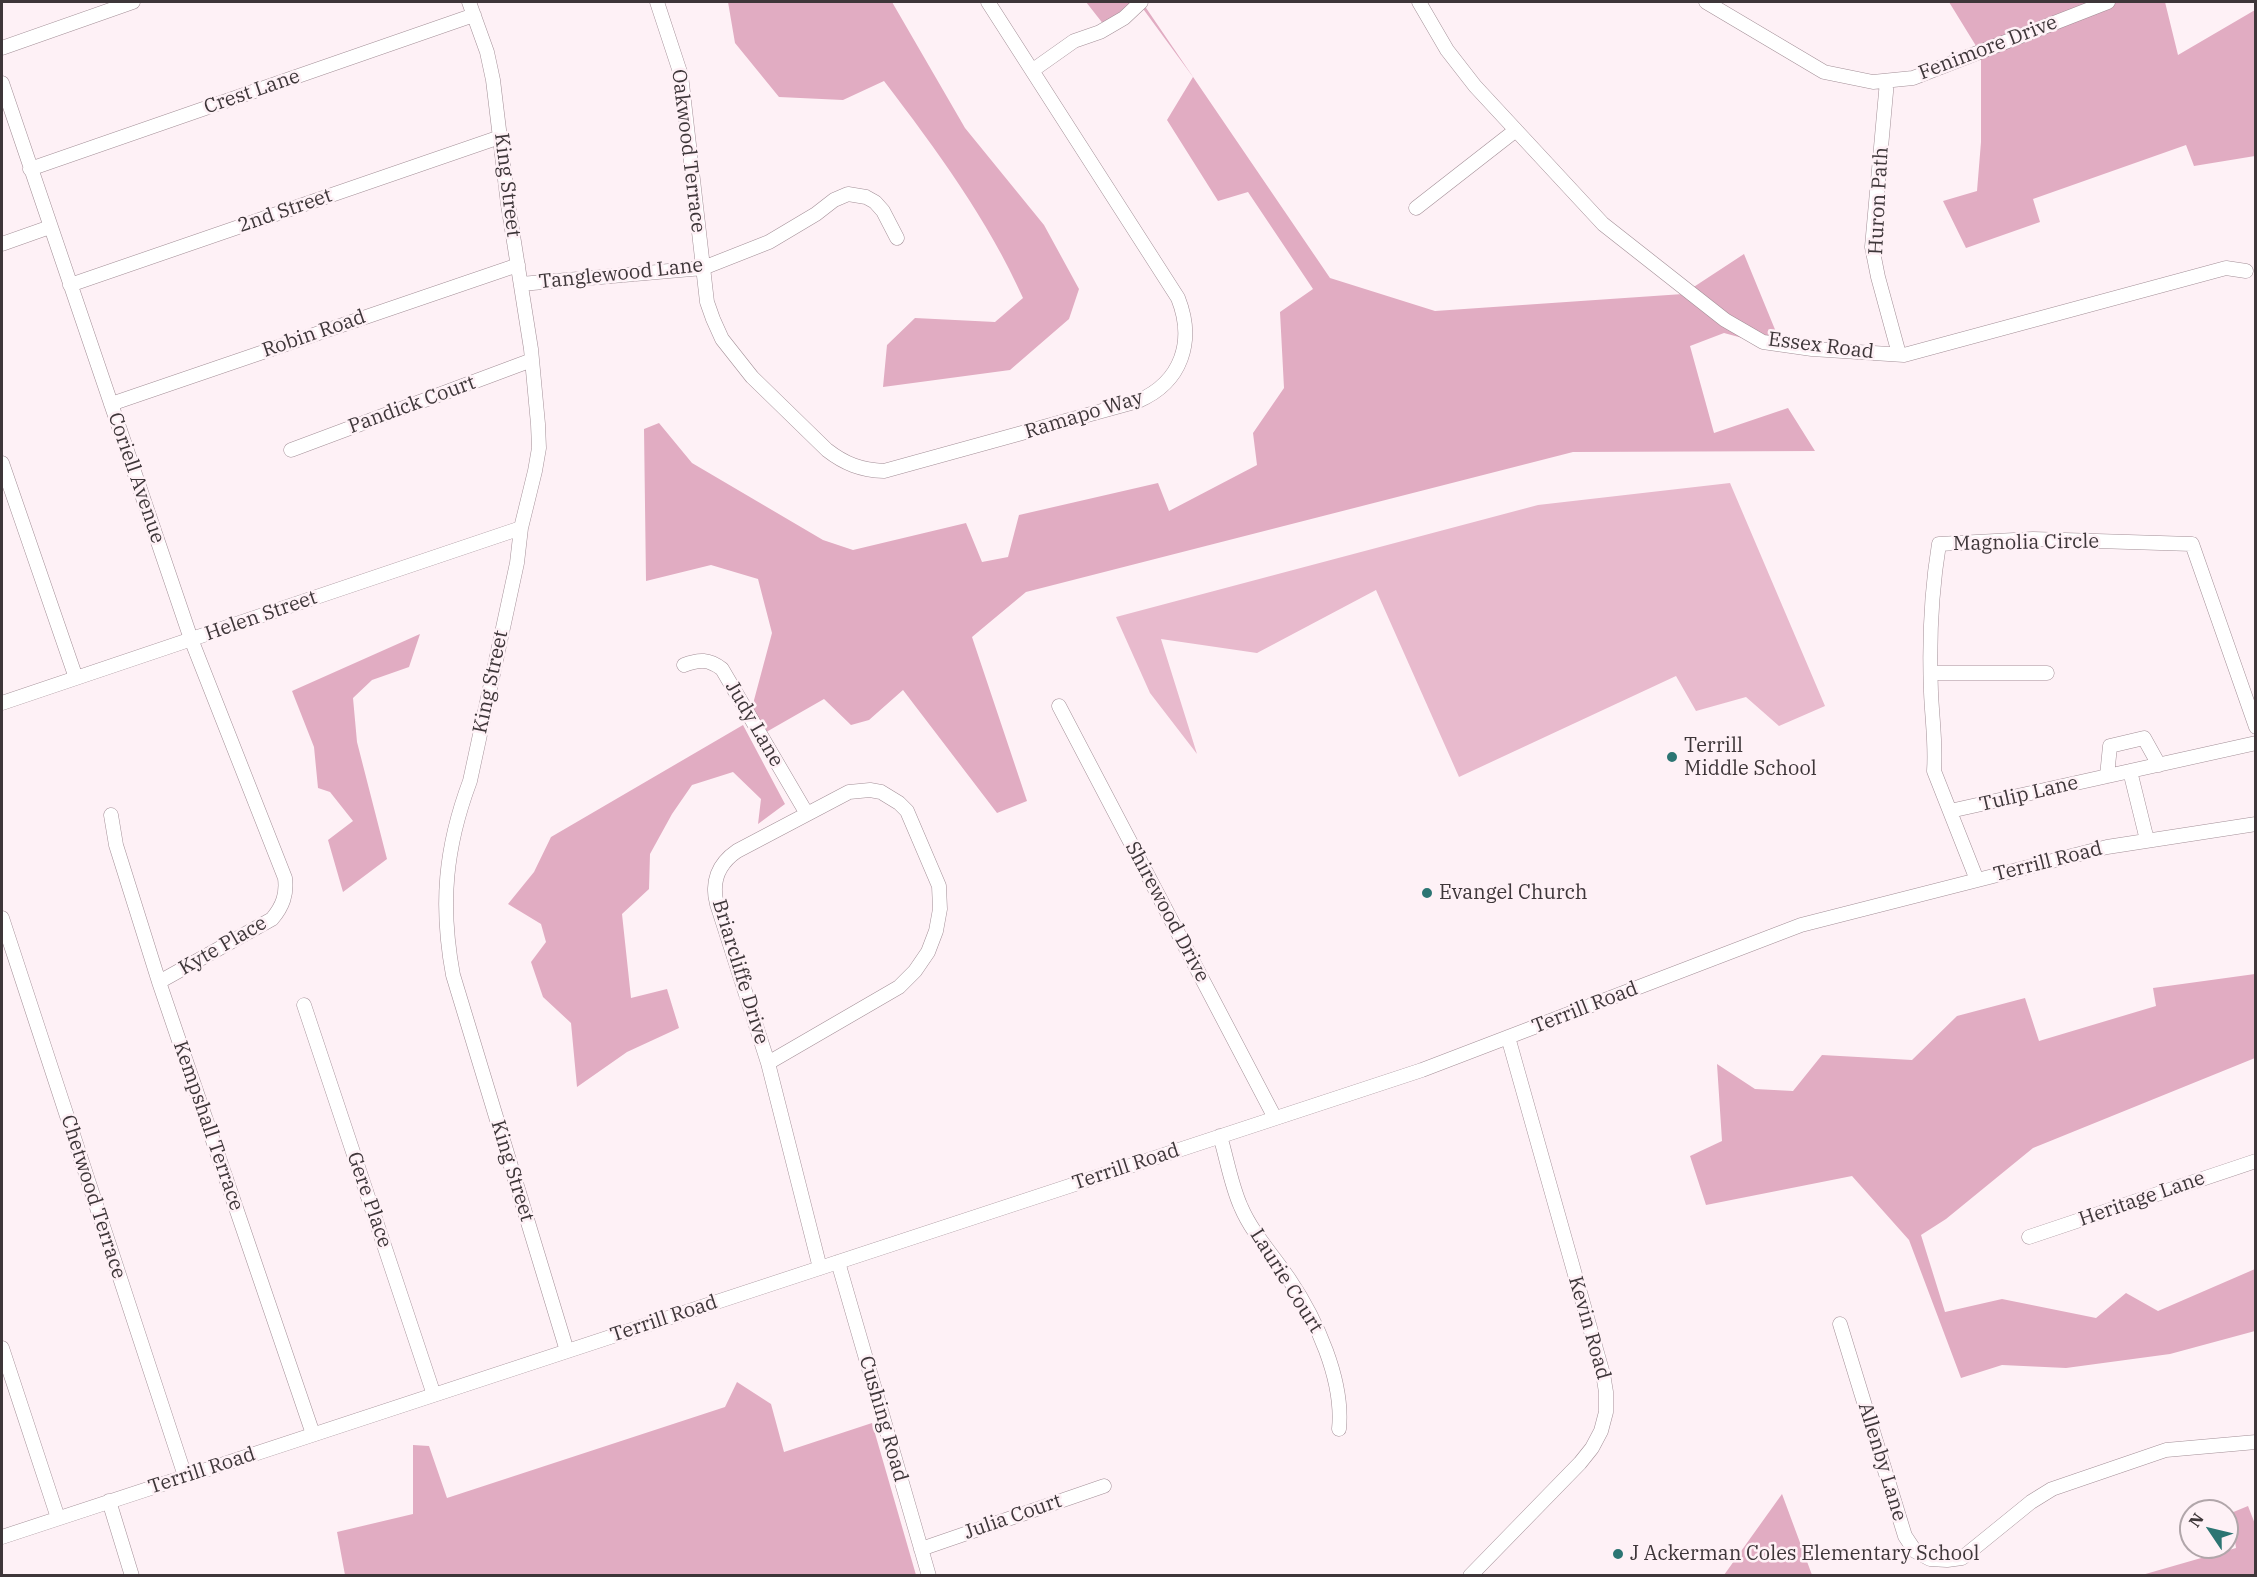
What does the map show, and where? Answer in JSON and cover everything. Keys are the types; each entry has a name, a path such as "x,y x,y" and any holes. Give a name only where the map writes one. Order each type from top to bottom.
{"street":[{"path":"2,48 133,2"},
{"name":"Oakwood Terrace","path":"657,2 681,75 703,268"},
{"name":"Ramapo Way","path":"703,268 707,302 722,339 730,351 752,377 827,450 839,460 861,469 892,470 1146,398 1164,384 1174,372 1185,343 1184,312 1178,298 988,2"},
{"path":"1033,70 1074,41 1100,32 1124,18 1141,2"},
{"name":"Essex Road","path":"1419,2 1447,50 1475,86 1603,224 1725,320 1763,342 1812,349 1899,354 2226,268 2246,271"},
{"name":"Fenimore Drive","path":"1706,2 1824,72 1873,82 1913,78 2109,2"},
{"name":"King Street","path":"472,8 487,52 493,80 508,204 532,360 539,448 536,471 521,528 518,563 470,781 451,844 446,877 447,943 453,975 567,1351"},
{"name":"Crest Lane","path":"30,169 472,8"},
{"name":"Huron Path","path":"1887,81 1872,247 1899,354"},
{"name":"Coriell Avenue","path":"2,83 191,639 282,870"},
{"path":"1416,208 1516,130"},
{"name":"2nd Street","path":"70,285 500,137"},
{"name":"Tanglewood Lane","path":"521,284 703,268 769,242 816,214 834,200 848,194 866,197 875,202 883,211 897,238"},
{"path":"2,244 50,227"},
{"name":"Robin Road","path":"111,404 518,265"},
{"name":"Pandick Court","path":"291,450 532,360"},
{"path":"2,464 76,678"},
{"name":"Helen Street","path":"2,703 521,528"},
{"name":"Magnolia Circle","path":"1977,880 1934,771 1936,752 1931,673 1932,585 1939,544 2033,539 2192,544 2256,727"},
{"name":"Judy Lane","path":"684,665 706,660 722,669 807,814"},
{"path":"1931,673 2047,673"},
{"name":"Shirewood Drive","path":"1059,706 1275,1118"},
{"path":"2107,776 2110,746 2144,738 2159,765"},
{"name":"Tulip Lane","path":"1950,811 2256,743"},
{"path":"2130,771 2148,840"},
{"name":"Briarcliffe Drive","path":"768,1063 899,987 915,971 928,952 938,920 939,886 920,845 913,823 899,803 881,792 859,789 849,792 730,856 723,862 716,878 717,904 768,1063 820,1268"},
{"name":"Kempshall Terrace","path":"111,815 116,845 159,982 313,1434"},
{"name":"Terrill Road","path":"2,1537 1422,1070 1801,926 2107,847 2256,824"},
{"name":"Kyte Place","path":"159,982 272,919 285,896 286,887 282,870"},
{"name":"Chetwood Terrace","path":"2,918 185,1476"},
{"name":"Gere Place","path":"304,1005 434,1395"},
{"name":"Kevin Road","path":"1470,1575 1586,1456 1601,1431 1606,1402 1603,1374 1508,1037"},
{"name":"Laurie Court","path":"1220,1136 1241,1206 1256,1234 1308,1309 1325,1345 1341,1411 1340,1429"},
{"name":"Heritage Lane","path":"2029,1237 2256,1161"},
{"name":"Cushing Road","path":"838,1262 928,1575"},
{"name":"Allenby Lane","path":"1840,1324 1905,1536 1915,1551 1930,1558 1947,1560 1962,1558 2031,1502 2052,1489 2166,1450 2256,1442"},
{"path":"2,1348 58,1518"},
{"name":"Julia Court","path":"921,1549 1104,1486"},
{"path":"109,1502 132,1575"}],"shaded area":[{"path":"728,2 892,2 965,128 1044,225 1079,289 1069,319 1010,370 883,387 887,345 915,318 995,322 1023,298 994,241 960,186 884,81 843,100 779,97 735,43"},
{"path":"1086,2 1142,2 1330,278 1435,311 1683,294 1744,254 1783,349 1724,333 1690,346 1714,433 1788,408 1815,451 1573,452 1026,592 972,637 1027,801 997,813 903,690 869,720 851,725 824,699 761,735 750,715 772,633 758,579 711,565 646,581 644,429 659,423 692,463 823,540 853,550 966,523 982,562 1008,557 1019,515 1158,483 1169,511 1257,465 1253,433 1284,388 1280,312 1313,289 1248,192 1218,201 1167,120 1193,77 1141,6 1108,30"},
{"path":"1949,2 2165,2 2178,55 2255,10 2255,156 2194,166 2186,145 2033,199 2040,222 1966,248 1943,201 1977,191 1981,142 1981,54"},
{"path":"1730,483 1825,706 1779,726 1746,697 1696,711 1676,676 1459,777 1376,590 1257,653 1161,639 1197,754 1150,693 1116,617 1538,505"},
{"path":"420,634 409,667 372,680 353,698 357,742 387,859 343,892 328,840 353,821 330,792 318,788 314,747 292,691"},
{"path":"743,725 785,804 758,824 761,799 733,772 692,785 672,814 650,854 649,889 622,914 631,998 667,989 679,1028 627,1052 577,1087 571,1023 543,997 531,962 546,942 541,924 508,904 534,872 551,837"},
{"path":"2255,974 2255,1058 2033,1148 1946,1219 1921,1235 1945,1312 2002,1299 2096,1318 2126,1293 2158,1311 2255,1269 2255,1331 2170,1354 2066,1368 2002,1365 1961,1378 1909,1240 1852,1176 1706,1205 1690,1156 1722,1141 1717,1064 1755,1089 1793,1091 1822,1055 1912,1060 1957,1016 2025,998 2039,1041 2156,1006 2153,988"},
{"path":"737,1382 771,1404 784,1452 872,1423 916,1575 345,1575 337,1532 413,1514 413,1445 429,1446 447,1498 725,1407"},
{"path":"1782,1494 1812,1575 1724,1575"},
{"path":"2248,1506 2255,1524 2255,1575 2142,1575 2198,1559 2239,1559 2239,1510"}],"place":[{"name":"Terrill Middle School","path":"1672,757"},
{"name":"Evangel Church","path":"1427,893"},
{"name":"J Ackerman Coles Elementary School","path":"1618,1554"}]}
